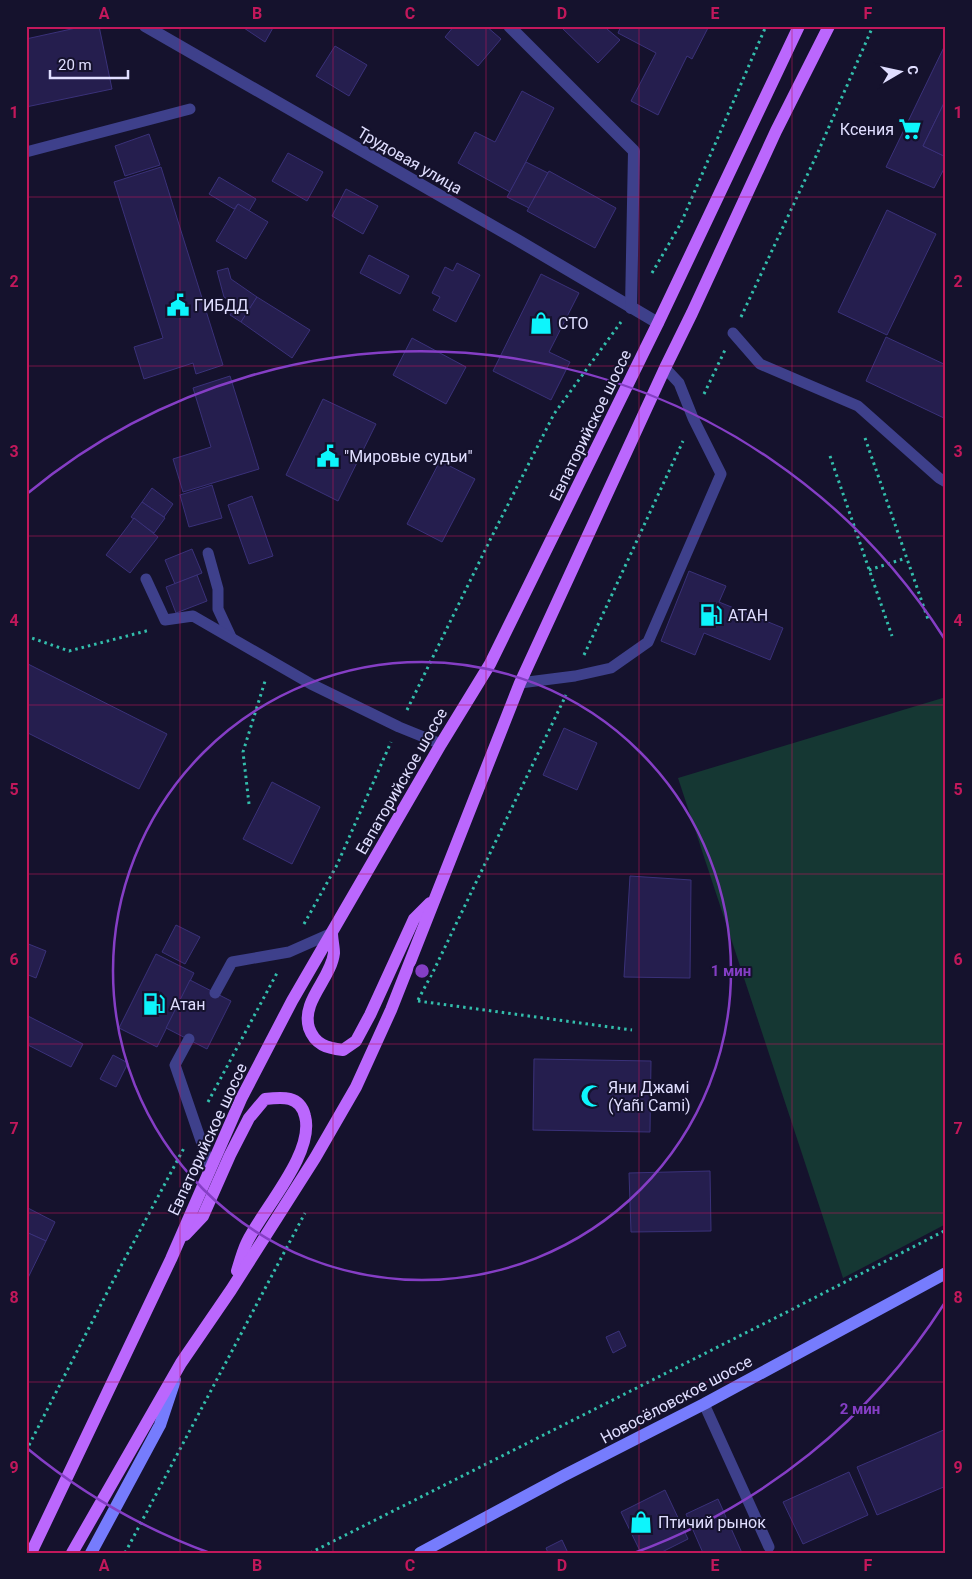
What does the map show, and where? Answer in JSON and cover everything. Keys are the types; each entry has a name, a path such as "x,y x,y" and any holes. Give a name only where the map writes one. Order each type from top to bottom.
{"main road":[{"name":"Евпаторийское шоссе","path":"31,1553 179,1242 210,1166 250,1083 292,1000 441,744 490,664 658,324 799,26"},
{"path":"72,1553 181,1363 231,1290 315,1158 356,1086 391,1010 520,683 664,368 692,313 776,130 829,26"},
{"path":"332,933 334,953 325,976 310,1004 307,1020 312,1036 316,1040 327,1048 343,1050 356,1041 414,919 435,897"},
{"path":"179,1242 203,1216 230,1154 249,1118 265,1099 281,1097 293,1099 303,1109 307,1121 307,1132 299,1155 282,1187 247,1242 231,1290"},
{"name":"Новосёловское шоссе","path":"420,1553 704,1404 946,1273"},
{"path":"91,1553 160,1425 181,1363"}],"street":[{"name":"Трудовая улица","path":"146,26 510,236 658,324"},
{"path":"509,26 634,151 631,308"}],"lane":[{"path":"26,152 190,110"},
{"path":"733,334 760,364 858,406 939,478 946,482"},
{"path":"520,683 575,676 611,668 648,642 721,474 693,418 679,383 664,368"},
{"path":"208,553 218,589 218,609 231,637"},
{"path":"146,579 165,620 193,616 311,684 399,727 441,744"},
{"path":"215,993 232,962 288,952 332,933"},
{"path":"189,1039 175,1065 210,1166"},
{"path":"704,1404 769,1547"}],"path":[{"path":"733,334 818,152 873,26"},
{"path":"852,403 929,622"},
{"path":"830,456 892,636"},
{"path":"869,570 906,558"},
{"path":"26,636 69,651 150,630"},
{"path":"249,804 243,752 266,676"},
{"path":"418,1001 632,1030"},
{"path":"310,1553 946,1230"}],"green space":[{"path":"946,697 946,1224 843,1278 678,778"}],"building":[{"path":"85,26 99,26 112,89 26,107 26,39"},
{"path":"241,26 274,26 265,42"},
{"path":"454,26 486,26 501,39 478,66 445,37"},
{"path":"560,26 608,26 607,29 620,40 598,63"},
{"path":"621,26 709,26 692,59 687,56 658,115 631,101 656,53 618,33"},
{"path":"946,43 946,99 923,146 946,157 946,165 934,188 886,167"},
{"path":"335,46 367,65 349,96 316,76"},
{"path":"522,91 554,108 510,192 458,163 475,132 495,142"},
{"path":"946,99 946,157 923,146"},
{"path":"149,134 160,165 125,176 115,146"},
{"path":"288,153 323,172 307,201 272,181"},
{"path":"526,162 548,173 529,208 507,197"},
{"name":"ГИБДД","path":"161,167 223,365 196,374 193,363 144,379 134,347 163,338 114,182"},
{"path":"549,171 616,208 595,248 527,211"},
{"path":"219,177 256,199 249,211 238,204 234,209 209,194"},
{"path":"346,189 378,206 363,234 332,216"},
{"path":"238,204 268,222 246,259 216,241"},
{"path":"887,210 936,234 887,335 838,312"},
{"path":"369,255 409,276 400,294 360,273"},
{"path":"457,263 480,275 456,322 433,310 440,297 432,293 445,267 453,271"},
{"path":"228,268 231,279 257,297 241,322 230,315 236,305 224,297 217,271"},
{"name":"СТО","path":"541,274 579,293 549,352 570,362 551,400 493,371"},
{"path":"257,297 310,330 292,358 241,322"},
{"path":"886,337 946,365 946,419 866,381"},
{"path":"412,338 466,367 446,404 393,375"},
{"path":"230,376 259,469 183,492 173,459 211,447 193,388"},
{"name":"\"Мировые судьи\"","path":"323,399 376,424 338,501 286,475"},
{"path":"440,461 475,479 442,542 407,524"},
{"path":"212,485 222,518 189,527 180,495"},
{"path":"152,488 173,504 164,517 142,502"},
{"path":"252,496 273,556 249,564 228,505"},
{"path":"142,502 165,518 154,533 131,517"},
{"path":"134,518 158,537 130,573 106,555"},
{"path":"192,549 202,573 175,584 165,560"},
{"name":"АТАН","path":"689,571 726,586 719,602 783,628 770,660 704,633 695,655 661,641"},
{"path":"197,575 207,601 176,613 166,587"},
{"path":"26,663 167,734 139,789 26,732"},
{"path":"564,728 597,743 577,790 543,775"},
{"path":"272,782 320,807 292,864 243,839"},
{"path":"630,876 691,880 690,978 624,977"},
{"path":"176,925 200,937 185,964 162,952"},
{"path":"26,943 46,951 36,978 26,974"},
{"name":"Атан","path":"156,954 194,973 157,1047 119,1028"},
{"name":"Атан","path":"190,980 231,1001 207,1049 166,1028"},
{"path":"26,1015 83,1044 71,1067 26,1044"},
{"path":"113,1055 128,1063 116,1087 100,1079"},
{"name":"Яни Джамі (Yañı Cami)","path":"534,1059 651,1061 650,1132 533,1130"},
{"path":"710,1171 711,1231 631,1232 629,1173"},
{"path":"26,1207 55,1222 46,1241 26,1232"},
{"path":"26,1232 46,1241 26,1282"},
{"path":"619,1331 626,1346 613,1353 606,1337"},
{"path":"946,1429 946,1486 877,1515 857,1467"},
{"path":"849,1472 868,1515 803,1544 783,1502"},
{"path":"665,1490 688,1539 660,1553 641,1553 621,1512"},
{"path":"718,1499 742,1553 703,1553 686,1514"},
{"path":"562,1540 568,1553 548,1553 546,1548"}],"place":[{"name":"Ксения","path":"910,129"},
{"name":"ГИБДД","path":"178,305"},
{"name":"СТО","path":"541,323"},
{"name":"\"Мировые судьи\"","path":"328,456"},
{"name":"АТАН","path":"711,615"},
{"name":"Атан","path":"154,1004"},
{"name":"Яни Джамі (Yañı Cami)","path":"592,1096"},
{"name":"Птичий рынок","path":"641,1522"}]}
